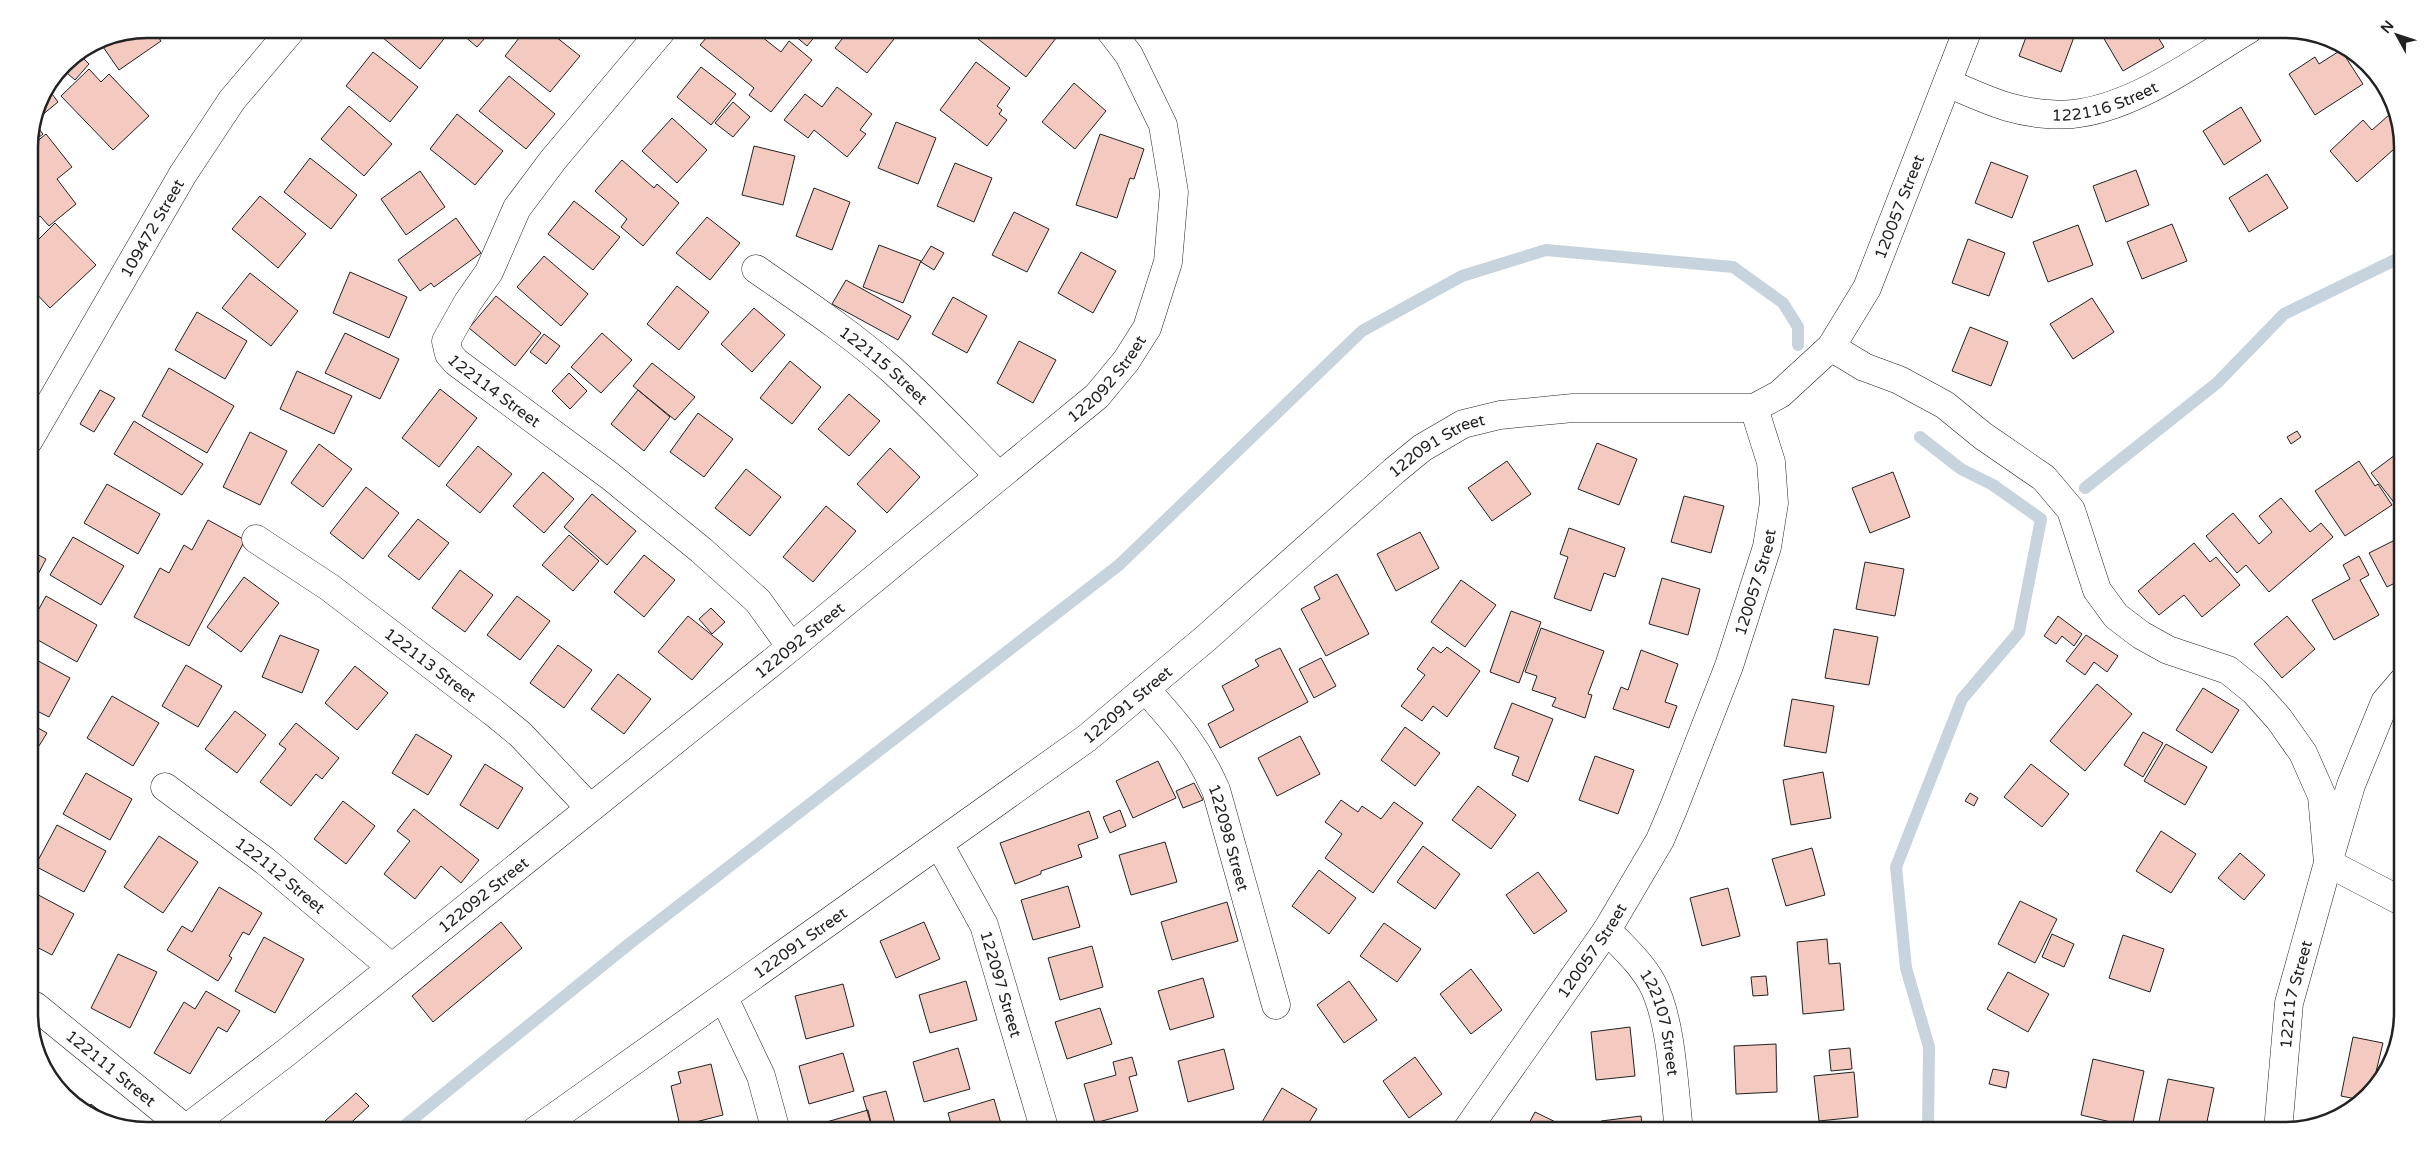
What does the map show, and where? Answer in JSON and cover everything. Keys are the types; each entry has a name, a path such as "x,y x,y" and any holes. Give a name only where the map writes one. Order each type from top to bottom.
{"street":[{"name":"109472 Street","path":"38,424 182,174 232,100 284,38"},
{"name":"122114 Street","path":"655,38 553,160 517,208 489,272 468,302 446,341 449,354 456,362 610,476 702,550 758,601 791,647"},
{"name":"122092 Street","path":"195,1122 287,1052 791,647 1097,396 1126,362 1147,328 1168,262 1174,192 1163,125 1129,55 1116,38"},
{"name":"120057 Street","path":"1472,1122 1607,930 1660,840 1729,666 1767,547 1774,503 1771,462 1754,408 1780,394 1831,347 1867,288 1965,38"},
{"name":"122116 Street","path":"1948,83 2009,107 2042,113 2078,114 2114,105 2131,97 2172,76 2234,38"},
{"name":"122115 Street","path":"756,269 889,368 939,413 999,476"},
{"path":"1831,347 1864,367 1899,380 1945,405 1983,436 2044,478 2071,510 2097,590 2116,616 2141,635 2168,650 2228,670 2254,691 2280,719 2303,753 2322,796 2328,863 2394,897"},
{"name":"122091 Street","path":"548,1122 1086,738 1146,690 1394,470 1422,448 1463,424 1500,415 1572,408 1754,408"},
{"name":"122113 Street","path":"256,539 329,587 493,712 530,745 590,808"},
{"name":"122098 Street","path":"1146,690 1182,729 1203,760 1216,790 1276,1004"},
{"name":"122117 Street","path":"2279,1122 2290,1003 2350,785 2385,702 2394,692"},
{"name":"122112 Street","path":"165,787 266,861 391,967"},
{"name":"122097 Street","path":"939,844 984,925 1042,1122"},
{"name":"122107 Street","path":"1607,930 1633,957 1647,977 1662,1007 1678,1122"},
{"path":"724,998 761,1076 774,1122"},
{"name":"122111 Street","path":"38,1008 174,1122"}],"building":[{"path":"132,38 159,38 161,41 119,70 103,47"},
{"path":"383,38 445,38 420,69"},
{"path":"466,38 485,38 477,47"},
{"path":"519,38 557,38 580,56 550,92 505,56"},
{"path":"706,38 763,38 781,52 789,41 812,60 771,112 749,95 754,88 700,45"},
{"path":"798,38 814,38 807,46"},
{"path":"843,38 895,38 867,73 835,48"},
{"path":"977,38 1056,38 1026,77"},
{"path":"2026,38 2074,38 2061,72 2019,56"},
{"path":"2104,38 2158,38 2164,47 2123,71"},
{"path":"373,52 418,87 390,122 346,86"},
{"path":"2338,52 2344,55 2363,84 2315,115 2289,74 2315,57 2319,64"},
{"path":"83,58 89,64 75,80 66,72"},
{"path":"976,62 1010,88 997,106 1002,110 999,114 1007,120 987,146 940,110"},
{"path":"701,67 736,94 711,125 677,97"},
{"path":"89,69 101,82 109,74 149,116 113,150 61,96"},
{"path":"509,76 555,114 526,149 479,111"},
{"path":"1074,83 1106,111 1075,149 1042,122"},
{"path":"837,87 872,114 860,130 866,134 847,157 814,130 808,138 784,120 805,94 822,107"},
{"path":"52,93 58,102 42,115"},
{"path":"733,102 750,117 733,137 715,123"},
{"path":"349,106 392,144 364,176 321,139"},
{"path":"2241,107 2261,141 2224,165 2203,131"},
{"path":"457,114 503,151 475,185 430,149"},
{"path":"2389,115 2392,125 2394,149 2357,182 2330,151 2363,120 2372,130"},
{"path":"672,118 707,150 677,183 642,151"},
{"path":"896,122 936,138 918,184 878,168"},
{"path":"39,130 43,134 38,138"},
{"path":"46,134 72,167 57,179 76,204 49,226 40,216 38,217 38,141"},
{"path":"1100,134 1144,149 1134,179 1130,178 1117,218 1076,205"},
{"path":"754,146 795,156 783,205 742,195"},
{"path":"310,158 357,195 331,229 284,192"},
{"path":"622,160 654,188 657,184 679,203 643,246 621,227 627,219 595,191"},
{"path":"1991,162 2028,176 2012,218 1975,203"},
{"path":"955,163 992,178 974,222 937,206"},
{"path":"2136,170 2149,205 2106,222 2093,186"},
{"path":"420,171 445,207 406,235 381,199"},
{"path":"2267,174 2288,208 2249,232 2229,198"},
{"path":"814,188 850,202 832,250 796,236"},
{"path":"260,196 306,234 278,268 232,229"},
{"path":"574,201 620,237 593,270 548,234"},
{"path":"1014,212 1049,229 1027,272 992,255"},
{"path":"707,217 740,243 710,280 676,253"},
{"path":"456,218 481,253 434,287 431,283 420,291 398,260"},
{"path":"55,223 96,265 50,308 38,295 38,240"},
{"path":"2172,224 2187,261 2142,279 2127,242"},
{"path":"2078,225 2093,265 2048,282 2033,242"},
{"path":"1968,239 2005,253 1989,296 1952,283"},
{"path":"879,245 921,261 903,303 863,287"},
{"path":"931,246 944,253 934,270 921,262"},
{"path":"1081,252 1116,271 1093,313 1058,293"},
{"path":"544,256 588,294 561,326 517,287"},
{"path":"350,272 407,297 389,338 333,313"},
{"path":"250,273 298,311 271,346 222,308"},
{"path":"846,280 911,316 898,340 832,304"},
{"path":"677,286 709,312 679,350 647,324"},
{"path":"496,296 541,333 515,366 469,328"},
{"path":"953,297 987,316 967,353 932,334"},
{"path":"2092,298 2114,332 2073,359 2050,324"},
{"path":"754,308 785,335 752,372 721,344"},
{"path":"197,312 247,341 225,379 175,350"},
{"path":"1970,327 2008,342 1991,386 1952,371"},
{"path":"345,333 399,359 380,399 325,373"},
{"path":"602,333 632,360 601,393 571,367"},
{"path":"544,334 560,346 546,364 530,352"},
{"path":"1019,341 1056,360 1033,403 997,383"},
{"path":"790,361 821,387 792,424 760,398"},
{"path":"652,363 695,397 675,420 633,386"},
{"path":"169,368 234,406 207,453 142,416"},
{"path":"297,371 352,396 334,434 280,409"},
{"path":"569,373 587,391 570,409 552,391"},
{"path":"440,389 477,418 439,467 402,438"},
{"path":"100,390 115,398 94,432 80,424"},
{"path":"638,390 670,417 644,451 611,424"},
{"path":"849,394 880,421 849,456 818,429"},
{"path":"698,413 733,439 704,477 670,452"},
{"path":"134,421 203,464 182,495 114,454"},
{"path":"2297,431 2301,437 2291,444 2287,437"},
{"path":"250,432 287,451 260,505 223,487"},
{"path":"1597,443 1637,459 1619,505 1578,489"},
{"path":"319,444 352,469 323,507 291,483"},
{"path":"478,446 512,474 480,513 446,485"},
{"path":"890,448 920,477 887,513 857,484"},
{"path":"2394,456 2394,502 2371,473"},
{"path":"1507,461 1531,494 1492,521 1468,488"},
{"path":"2359,461 2375,486 2378,484 2392,505 2345,536 2315,491"},
{"path":"746,469 781,497 750,536 715,508"},
{"path":"543,472 574,499 544,533 513,506"},
{"path":"1893,472 1910,517 1870,533 1852,488"},
{"path":"107,484 160,514 138,554 84,523"},
{"path":"366,487 399,513 363,559 330,533"},
{"path":"592,494 636,531 607,565 564,527"},
{"path":"1684,496 1724,506 1711,553 1671,542"},
{"path":"2281,498 2310,532 2321,523 2333,537 2269,592 2246,565 2237,573 2206,536 2233,513 2259,544 2272,532 2259,516"},
{"path":"826,506 856,531 813,582 783,557"},
{"path":"418,519 449,543 419,580 388,556"},
{"path":"208,520 245,540 189,646 134,617 160,568 169,573 184,545 192,550"},
{"path":"1569,528 1625,548 1615,577 1604,573 1591,611 1554,598 1568,557 1560,554"},
{"path":"1420,532 1439,568 1396,591 1377,554"},
{"path":"569,535 599,561 573,591 542,565"},
{"path":"73,537 124,566 101,605 50,575"},
{"path":"2394,540 2394,584 2387,587 2369,553"},
{"path":"2194,543 2210,562 2216,557 2240,585 2202,617 2184,595 2159,615 2138,591"},
{"path":"38,555 46,559 38,574"},
{"path":"644,555 675,580 644,617 614,592"},
{"path":"2359,556 2369,575 2360,580 2379,615 2334,640 2312,600 2350,579 2343,565"},
{"path":"1865,562 1904,569 1895,616 1856,609"},
{"path":"460,570 493,595 465,632 432,608"},
{"path":"1337,574 1369,634 1326,656 1301,609 1320,599 1314,587"},
{"path":"244,577 279,603 241,652 207,627"},
{"path":"1662,578 1700,589 1688,635 1649,624"},
{"path":"1461,580 1496,605 1465,647 1431,622"},
{"path":"46,596 97,625 77,662 38,640 38,611"},
{"path":"517,596 550,621 520,660 487,635"},
{"path":"711,608 725,622 712,634 699,619"},
{"path":"1511,611 1541,622 1519,683 1490,672"},
{"path":"688,616 723,644 692,680 658,652"},
{"path":"2058,616 2082,634 2074,646 2062,636 2056,644 2044,636"},
{"path":"2287,616 2315,649 2282,678 2254,644"},
{"path":"1541,628 1604,651 1588,694 1592,695 1585,718 1552,706 1556,698 1532,690 1537,676 1525,672"},
{"path":"1834,629 1878,637 1869,685 1825,678"},
{"path":"280,635 319,650 302,693 262,677"},
{"path":"2086,635 2118,656 2107,672 2094,662 2085,675 2066,661"},
{"path":"558,645 592,670 564,708 530,683"},
{"path":"1433,647 1441,653 1447,647 1480,671 1447,717 1433,706 1422,721 1401,706 1425,675 1417,669"},
{"path":"1280,648 1308,702 1220,748 1208,724 1234,710 1222,686 1259,666 1255,660"},
{"path":"1641,650 1678,664 1665,702 1677,706 1669,728 1613,709 1621,687 1628,690"},
{"path":"1321,658 1336,686 1314,698 1299,669"},
{"path":"38,661 70,678 49,717 38,712"},
{"path":"186,665 222,686 198,727 162,706"},
{"path":"355,666 388,693 357,730 325,703"},
{"path":"618,674 651,699 624,734 591,709"},
{"path":"2097,684 2132,714 2085,771 2050,741"},
{"path":"2203,688 2239,710 2212,753 2176,730"},
{"path":"112,696 159,723 133,766 87,738"},
{"path":"1792,699 1834,706 1826,753 1784,746"},
{"path":"1512,703 1553,719 1528,782 1512,775 1519,757 1494,748"},
{"path":"235,711 266,735 237,773 205,749"},
{"path":"296,723 339,758 322,779 316,774 291,806 260,782 286,749 279,744"},
{"path":"1405,727 1440,753 1415,786 1381,760"},
{"path":"38,728 47,733 38,748"},
{"path":"2143,732 2163,743 2143,777 2124,765"},
{"path":"416,734 452,756 428,795 392,773"},
{"path":"1300,736 1320,774 1277,796 1258,758"},
{"path":"2166,744 2207,767 2185,805 2144,781"},
{"path":"1595,756 1634,770 1618,814 1579,800"},
{"path":"1158,761 1176,798 1133,818 1116,781"},
{"path":"485,764 523,788 498,829 460,805"},
{"path":"2031,764 2069,794 2042,827 2004,797"},
{"path":"1823,772 1831,818 1791,825 1783,780"},
{"path":"86,773 132,799 110,840 63,814"},
{"path":"1194,783 1203,800 1183,808 1176,791"},
{"path":"1478,786 1516,815 1491,849 1452,820"},
{"path":"1970,793 1978,798 1974,806 1965,801"},
{"path":"1341,800 1358,812 1362,806 1381,819 1394,802 1423,823 1373,893 1325,858 1342,834 1325,822"},
{"path":"343,801 375,826 346,864 314,839"},
{"path":"414,809 479,860 461,883 441,866 415,899 384,874 410,841 397,831"},
{"path":"1120,810 1126,826 1110,833 1103,817"},
{"path":"1089,811 1098,838 1078,845 1082,857 1041,871 1041,874 1015,884 1000,843"},
{"path":"57,825 106,851 84,892 38,868 38,860"},
{"path":"2161,831 2196,854 2171,893 2136,871"},
{"path":"159,836 198,862 163,913 124,887"},
{"path":"1165,842 1177,882 1131,895 1119,855"},
{"path":"1423,846 1460,874 1435,909 1397,882"},
{"path":"1812,848 1825,895 1786,906 1772,859"},
{"path":"2240,853 2265,875 2244,900 2218,878"},
{"path":"1319,870 1356,898 1329,934 1292,906"},
{"path":"1538,872 1567,911 1534,934 1506,895"},
{"path":"1068,886 1080,927 1033,940 1021,900"},
{"path":"219,887 262,913 249,935 243,932 229,956 232,958 218,981 167,950 182,926 192,932"},
{"path":"1728,888 1740,936 1702,946 1690,898"},
{"path":"38,895 74,914 52,955 38,948"},
{"path":"2020,901 2057,919 2035,963 1998,944"},
{"path":"1227,902 1238,941 1172,960 1161,922"},
{"path":"501,922 522,948 433,1022 412,996"},
{"path":"924,922 940,959 896,978 880,941"},
{"path":"1384,923 1421,949 1397,982 1360,956"},
{"path":"2052,934 2074,944 2064,967 2042,957"},
{"path":"2123,935 2164,949 2150,992 2109,978"},
{"path":"264,937 304,959 275,1013 235,991"},
{"path":"1827,939 1829,964 1840,963 1844,1010 1803,1014 1797,942"},
{"path":"1092,946 1103,987 1060,1000 1048,958"},
{"path":"118,954 157,972 130,1028 91,1008"},
{"path":"1471,969 1502,1010 1471,1034 1440,994"},
{"path":"2008,972 2049,994 2028,1032 1987,1009"},
{"path":"1766,976 1768,995 1753,996 1751,977"},
{"path":"1203,978 1214,1017 1170,1030 1158,991"},
{"path":"966,981 977,1020 930,1033 919,995"},
{"path":"1349,981 1377,1020 1344,1043 1317,1005"},
{"path":"843,984 854,1026 806,1039 795,996"},
{"path":"206,991 240,1011 227,1032 218,1027 190,1074 154,1053 184,1002 195,1009"},
{"path":"1100,1008 1112,1044 1067,1059 1055,1022"},
{"path":"1630,1027 1635,1076 1596,1080 1591,1032"},
{"path":"2353,1037 2383,1043 2375,1075 2368,1086 2354,1099 2341,1096"},
{"path":"1776,1044 1777,1092 1736,1094 1734,1046"},
{"path":"958,1048 970,1089 924,1102 913,1062"},
{"path":"1850,1048 1852,1069 1831,1071 1829,1050"},
{"path":"1224,1049 1234,1089 1188,1102 1178,1061"},
{"path":"843,1053 854,1091 809,1104 799,1066"},
{"path":"1132,1057 1137,1075 1129,1077 1138,1111 1095,1122 1084,1084 1116,1075 1113,1062"},
{"path":"1415,1057 1442,1094 1409,1118 1383,1081"},
{"path":"2093,1059 2144,1071 2133,1122 2111,1122 2081,1115"},
{"path":"711,1064 723,1115 696,1122 679,1122 671,1086 681,1083 678,1072"},
{"path":"1993,1069 2009,1072 2006,1088 1989,1084"},
{"path":"1854,1072 1858,1117 1819,1121 1814,1076"},
{"path":"2168,1079 2214,1088 2207,1122 2159,1122"},
{"path":"1282,1088 1317,1109 1309,1122 1262,1122"},
{"path":"886,1091 895,1122 870,1122 863,1097"},
{"path":"356,1093 369,1106 352,1122 324,1122"},
{"path":"994,1099 1000,1122 950,1122 948,1113"},
{"path":"91,1104 104,1114 98,1111 89,1106"},
{"path":"868,1110 871,1122 826,1122"},
{"path":"1535,1112 1556,1122 1530,1122"},
{"path":"1641,1116 1642,1122 1601,1122"}],"waterway":[{"path":"409,1122 629,944 1119,565 1362,331 1462,276 1546,250 1733,267 1783,303 1798,327 1798,345"},
{"path":"2085,488 2217,383 2284,314 2394,260"},
{"path":"1920,437 1961,469 1993,485 2041,519 2019,632 1962,699 1896,867 1906,968 1929,1047 1928,1122"}]}
